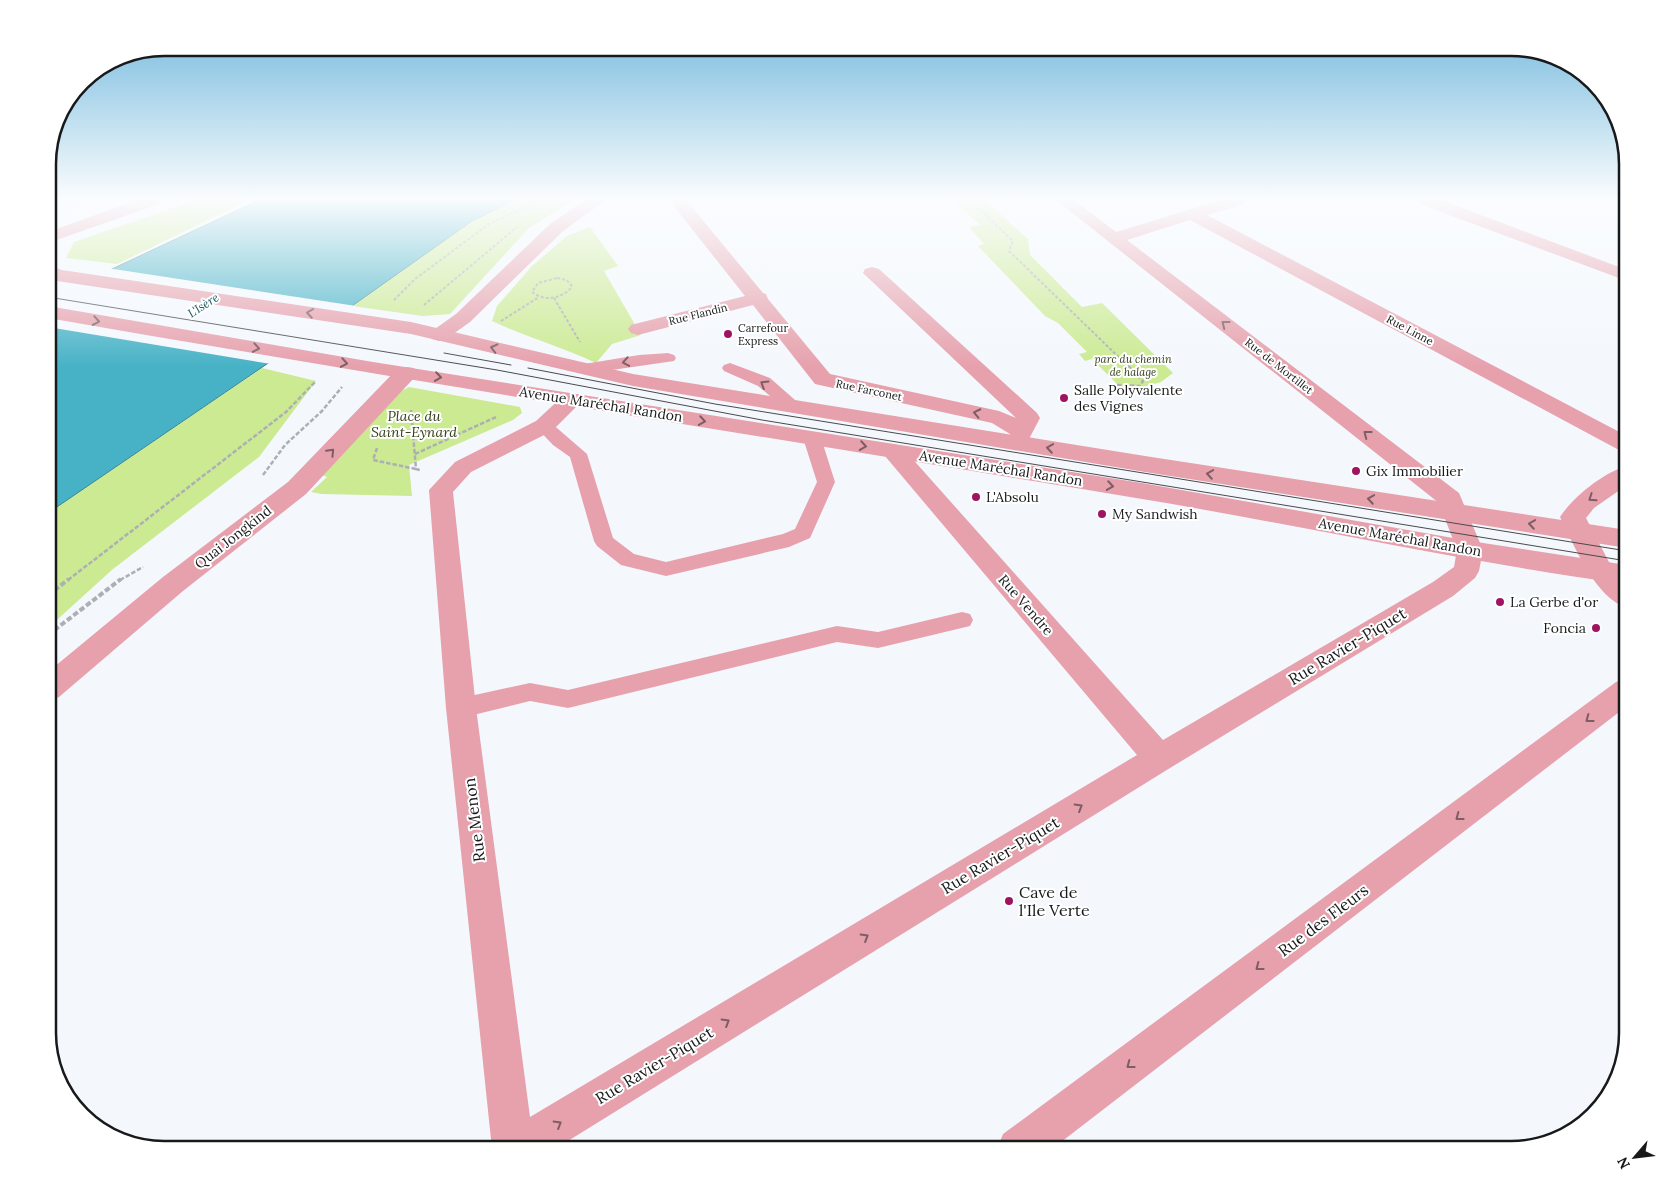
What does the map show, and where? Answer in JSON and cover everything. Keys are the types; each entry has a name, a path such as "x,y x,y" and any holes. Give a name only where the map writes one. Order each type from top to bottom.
{"street":[{"path":"440,335 463,318 527,256"},
{"name":"Rue Farconet","path":"724,256 827,380 999,418 1020,437"},
{"name":"Rue de Mortillet","path":"1137,256 1450,499 1470,550"},
{"name":"Rue Linne","path":"1271,256 1619,440"},
{"path":"1574,256 1619,273"},
{"path":"872,273 1029,418 1020,437"},
{"name":"Avenue Maréchal Randon","path":"56,274 411,328 440,335 580,359 633,380 794,407 1020,437 1454,512 1619,538"},
{"name":"Rue Flandin","path":"638,329 759,298"},
{"name":"Avenue Maréchal Randon","path":"56,313 373,368 1142,491 1470,550 1619,573"},
{"name":"Quai Jongkind","path":"56,682 173,584 297,488 406,373"},
{"path":"447,484 463,467 544,426 572,400"},
{"name":"Rue Vendre","path":"892,451 1159,758"},
{"path":"1619,480 1585,502 1573,517 1600,570 1619,589"},
{"name":"Rue Menon","path":"447,484 461,708 513,1141"},
{"name":"Rue Ravier-Piquet","path":"529,1141 1159,758 1443,589 1466,571 1470,550"},
{"name":"Rue des Fleurs","path":"1030,1141 1619,697"}],"lane":[{"path":"580,359 639,360 668,358"},
{"path":"730,368 764,382 794,407"},
{"path":"544,426 559,441 578,454 604,542 628,560 666,569 789,540 803,533 826,482 812,438"},
{"path":"461,708 530,692 568,699 838,634 878,640 962,620"}],"path":[{"path":"388,306 414,279 446,256"},
{"path":"1014,256 1060,303 1080,319 1144,381 1138,388 1118,384"},
{"path":"557,278 568,281 572,287 566,294 554,298 539,297 532,292 532,289 538,282 557,278"},
{"path":"494,325 539,297"},
{"path":"554,298 581,344 580,359"},
{"path":"56,589 286,412 316,381"},
{"path":"411,405 416,469"},
{"path":"415,454 498,416"},
{"path":"379,442 373,460 416,469 447,484"}],"green space":[{"path":"67,256 134,256 117,264 66,258"},
{"path":"423,256 503,256 450,314 423,316 352,306"},
{"path":"544,256 611,256 618,266 604,271 641,335 612,344 596,363 492,321 497,306 532,266"},
{"name":"parc du chemin de halage","path":"987,256 1031,256 1082,307 1102,303 1173,373 1161,382 1125,392 1092,359 1085,361 1079,354 1087,352 1058,323 1045,316"},
{"path":"262,368 316,381 259,457 113,569 56,621 56,508"},
{"name":"Place du Saint-Eynard","path":"409,387 520,407 522,413 513,420 409,465 412,496 322,494 311,492 327,477 319,474 389,397"}],"water":[{"name":"L'Isère","path":"140,256 423,256 56,508 56,295"}],"pier":[{"path":"107,268 356,306 271,364 56,328 56,292"}],"tram line":[{"path":"56,298 497,370 762,420 1619,560"},
{"path":"444,353 511,365"},
{"path":"528,368 715,404 1619,550"}],"place":[{"name":"Carrefour Express","path":"728,334"},
{"name":"Salle Polyvalente des Vignes","path":"1064,398"},
{"name":"Gix Immobilier","path":"1356,471"},
{"name":"L'Absolu","path":"976,497"},
{"name":"My Sandwish","path":"1102,514"},
{"name":"La Gerbe d'or","path":"1500,602"},
{"name":"Foncia","path":"1596,628"},
{"name":"Cave de l'Ile Verte","path":"1009,901"}]}
